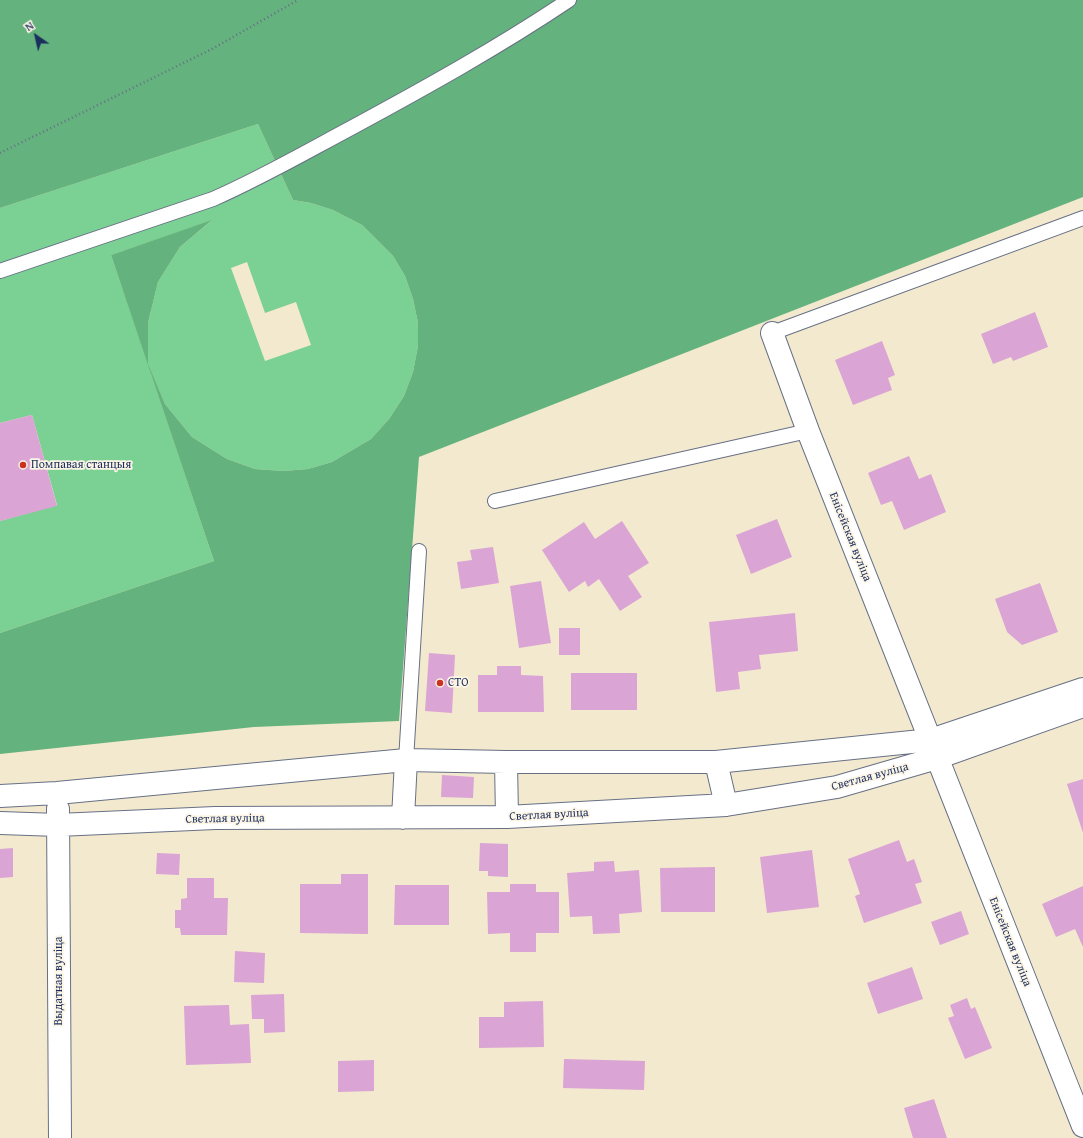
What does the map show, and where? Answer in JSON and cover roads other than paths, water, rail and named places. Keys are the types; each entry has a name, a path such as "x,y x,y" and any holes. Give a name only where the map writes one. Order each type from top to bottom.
{"street":[{"name":"Енісейская вуліца","path":"772,333 808,431 1083,1126"},
{"name":"Светлая вуліца","path":"0,823 58,825 215,818 508,817 726,805 837,787 1083,689"},
{"name":"Светлая вуліца","path":"0,796 57,793 406,760 506,762 716,762 934,749 1083,706"},
{"path":"403,818 406,760"},
{"path":"506,762 508,817"},
{"path":"716,762 726,805"},
{"name":"Выдатная вуліца","path":"57,793 60,1138"}],"lane":[{"path":"0,271 214,199 245,185 395,104 534,23 569,0"},
{"path":"772,333 1083,218"},
{"path":"495,501 808,431"},
{"path":"406,760 419,551"}],"place":[{"name":"Помпавая станцыя","path":"23,465"},
{"name":"СТО","path":"440,683"}]}
